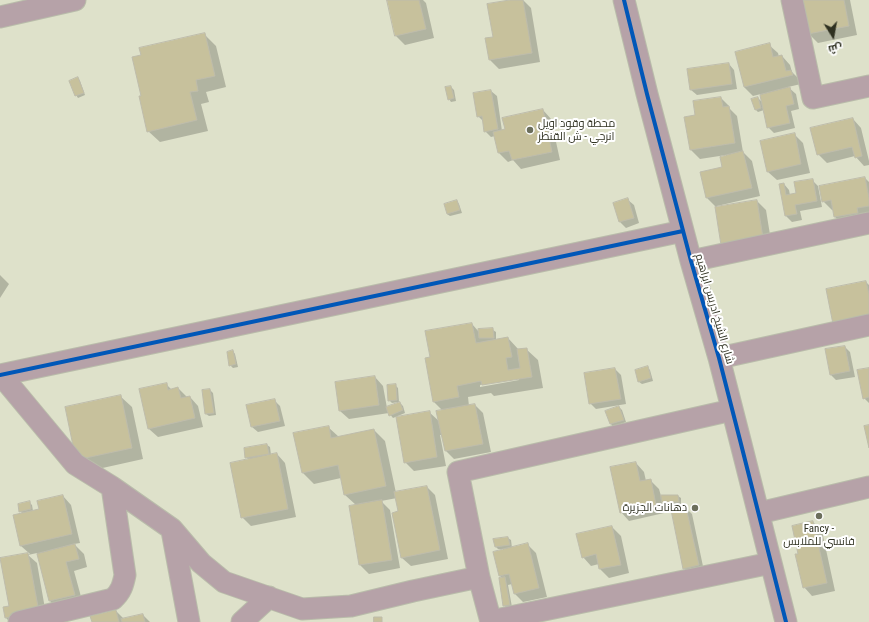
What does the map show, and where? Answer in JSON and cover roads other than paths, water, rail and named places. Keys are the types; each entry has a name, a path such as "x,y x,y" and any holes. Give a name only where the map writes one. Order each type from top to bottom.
{"street":[{"path":"0,17 74,0"},
{"name":"شارع الشيخ ادريس ابراهيم","path":"624,0 646,94 732,410 786,622"},
{"path":"792,0 813,98 869,86"},
{"path":"691,261 869,223"},
{"path":"479,577 351,606 302,609 224,582 201,563 172,529 112,487 75,464 1,375 683,231"},
{"path":"718,358 869,325"},
{"path":"732,410 458,472 479,577 491,621 771,563"},
{"path":"19,622 113,599 119,594 125,575 112,487"},
{"path":"759,512 869,487"},
{"path":"172,529 189,622"},
{"path":"242,622 269,597"}],"place":[{"name":"محطة وقود اويل انرجي - ش القنطر","path":"530,130"},
{"name":"دهانات الجزيرة","path":"695,508"},
{"name":"Fancy - فانسي للملابس","path":"819,516"}]}
